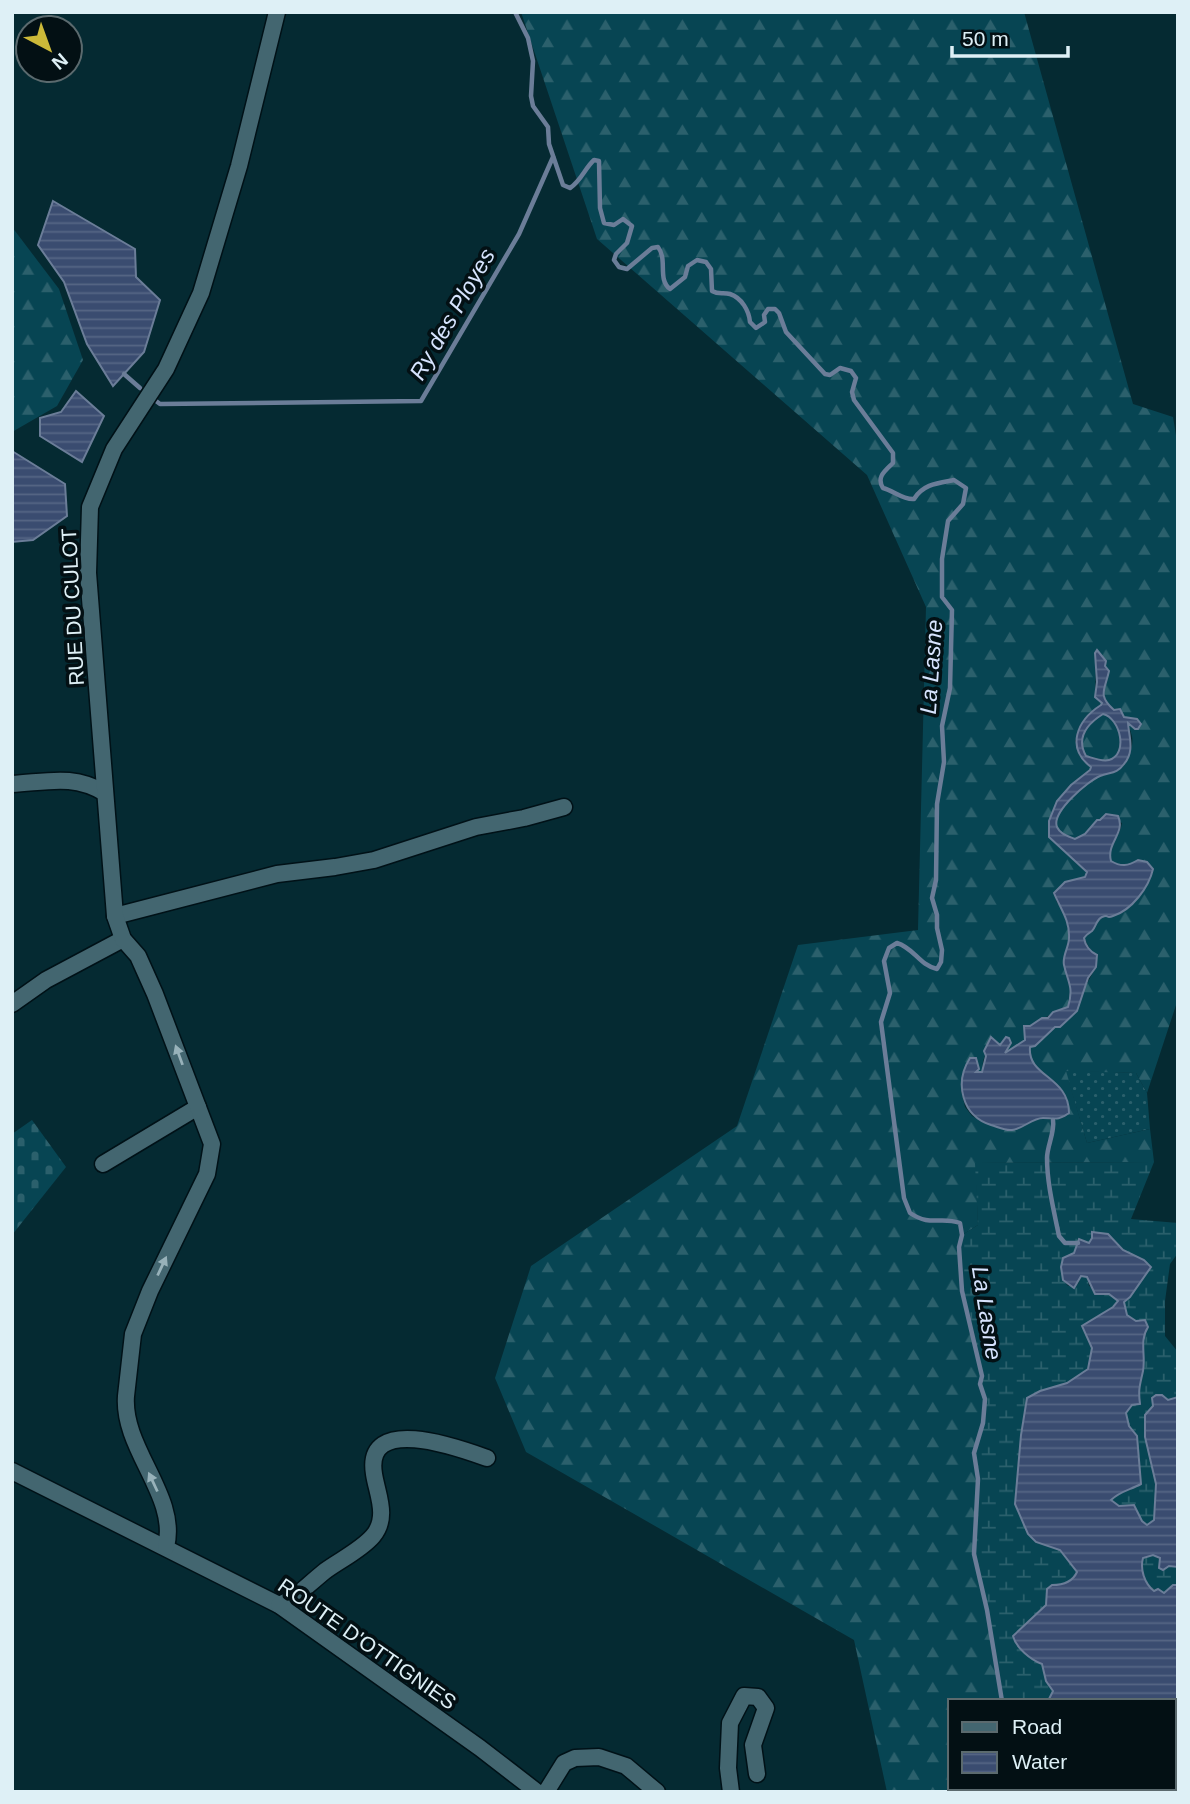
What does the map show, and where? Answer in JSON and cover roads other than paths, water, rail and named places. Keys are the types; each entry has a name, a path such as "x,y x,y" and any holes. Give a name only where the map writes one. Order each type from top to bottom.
{"street":[{"name":"RUE DU CULOT","path":"166,1546 170,1532 162,1503 132,1437 125,1405 133,1334 150,1291 207,1174 212,1144 138,956 123,939 116,916 88,573 90,507 114,449 166,369 201,293 224,219 277,12"},
{"path":"12,784 66,779 105,793"},
{"path":"116,916 276,874 374,860 476,827 564,807"},
{"path":"12,1004 46,979 123,939"},
{"path":"103,1164 198,1107"},
{"path":"279,1605 292,1599 374,1535 382,1511 373,1470 378,1447 395,1437 452,1445 487,1458"},
{"name":"ROUTE D'OTTIGNIES","path":"12,1471 279,1605 480,1748 537,1792"},
{"path":"731,1792 728,1768 730,1723 744,1696 758,1697 766,1708 752,1745 757,1774"},
{"path":"546,1792 564,1763 575,1758 599,1757 626,1766 657,1792"}],"water":[{"path":"53,201 135,249 136,277 160,300 144,352 113,386 87,344 64,282 38,245"},
{"path":"76,391 104,416 82,462 40,436 40,418 61,412"},
{"path":"12,451 65,484 67,516 33,540 12,542"},
{"path":"1097,650 1106,661 1105,666 1109,671 1105,700 1114,710 1120,709 1124,717 1137,719 1141,724 1135,729 1128,723 1130,749 1124,764 1116,771 1094,779 1080,790 1059,813 1057,827 1062,833 1075,839 1085,834 1106,814 1118,816 1120,828 1111,849 1111,861 1124,865 1138,860 1147,862 1153,869 1144,890 1127,909 1111,917 1100,918 1084,938 1088,948 1097,955 1096,967 1088,978 1077,1011 1060,1027 1055,1027 1035,1046 1030,1047 1035,1065 1062,1091 1069,1113 1059,1118 1039,1118 1016,1129 1007,1130 981,1121 973,1114 964,1098 962,1078 970,1058 976,1058 979,1069 976,1072 982,1072 986,1056 984,1051 991,1037 1000,1045 1006,1037 1009,1038 1011,1043 1005,1053 1025,1040 1024,1026 1030,1026 1042,1018 1048,1018 1053,1012 1068,1007 1070,990 1064,962 1069,932 1054,893 1065,882 1085,877 1087,872 1049,837 1049,821 1057,801 1091,767 1078,752 1077,735 1085,719 1102,703 1095,697","holes":["1103,714 1109,717 1118,729 1119,751 1109,760 1086,756 1082,743 1085,732 1092,722"]},
{"path":"1092,1232 1108,1234 1123,1250 1144,1260 1151,1267 1124,1302 1127,1315 1136,1321 1145,1320 1148,1327 1143,1343 1140,1404 1132,1405 1126,1413 1129,1426 1137,1436 1141,1484 1111,1500 1119,1506 1134,1505 1147,1525 1154,1520 1156,1484 1145,1437 1145,1415 1153,1406 1152,1398 1156,1395 1162,1395 1168,1400 1178,1397 1178,1567 1169,1566 1163,1570 1159,1568 1160,1558 1153,1555 1143,1558 1142,1567 1145,1580 1154,1591 1158,1589 1164,1593 1173,1585 1178,1585 1176,1728 1176,1699 1049,1699 1053,1691 1046,1681 1042,1664 1024,1653 1013,1636 1046,1605 1047,1589 1052,1585 1067,1582 1077,1572 1060,1550 1036,1542 1028,1534 1015,1504 1027,1398 1067,1383 1088,1369 1092,1348 1082,1326 1118,1301 1109,1294 1095,1294 1087,1277 1081,1276 1074,1288 1063,1280 1063,1258 1074,1253 1079,1239 1089,1243"}],"waterway":[{"name":"La Lasne","path":"515,12 528,38 533,61 533,106 548,127 549,144 563,185 570,188 594,160 599,161 600,208 604,223 614,225 623,219 632,226 627,243 614,260 619,267 627,269 652,248 658,247 664,280 670,289 685,277 688,266 697,260 706,262 711,269 712,291 730,294 738,299 756,328 765,322 764,315 768,309 775,309 786,332 825,374 830,375 840,368 851,371 856,378 852,392 854,400 893,453 893,463 881,477 883,488 914,499 926,487 942,482 954,480 966,488 963,504 948,521 942,559 942,597 952,610 950,688 942,726 944,762 937,804 936,880 932,898 942,950 941,962 937,969 926,964 903,945 897,943 889,948 884,961 890,993 881,1022 904,1198 910,1213 917,1217 960,1223 962,1291 985,1399 983,1423 974,1453 978,1479 974,1554 987,1610 1002,1699"},
{"name":"Ry des Ployes","path":"156,401 160,404 421,401 519,234 553,157"},
{"name":"Ry des Ployes","path":"124,374 140,388"},
{"path":"1053,1120 1047,1158 1053,1207 1059,1236 1065,1243 1078,1243"},
{"path":"1050,1792 1061,1790"}]}
